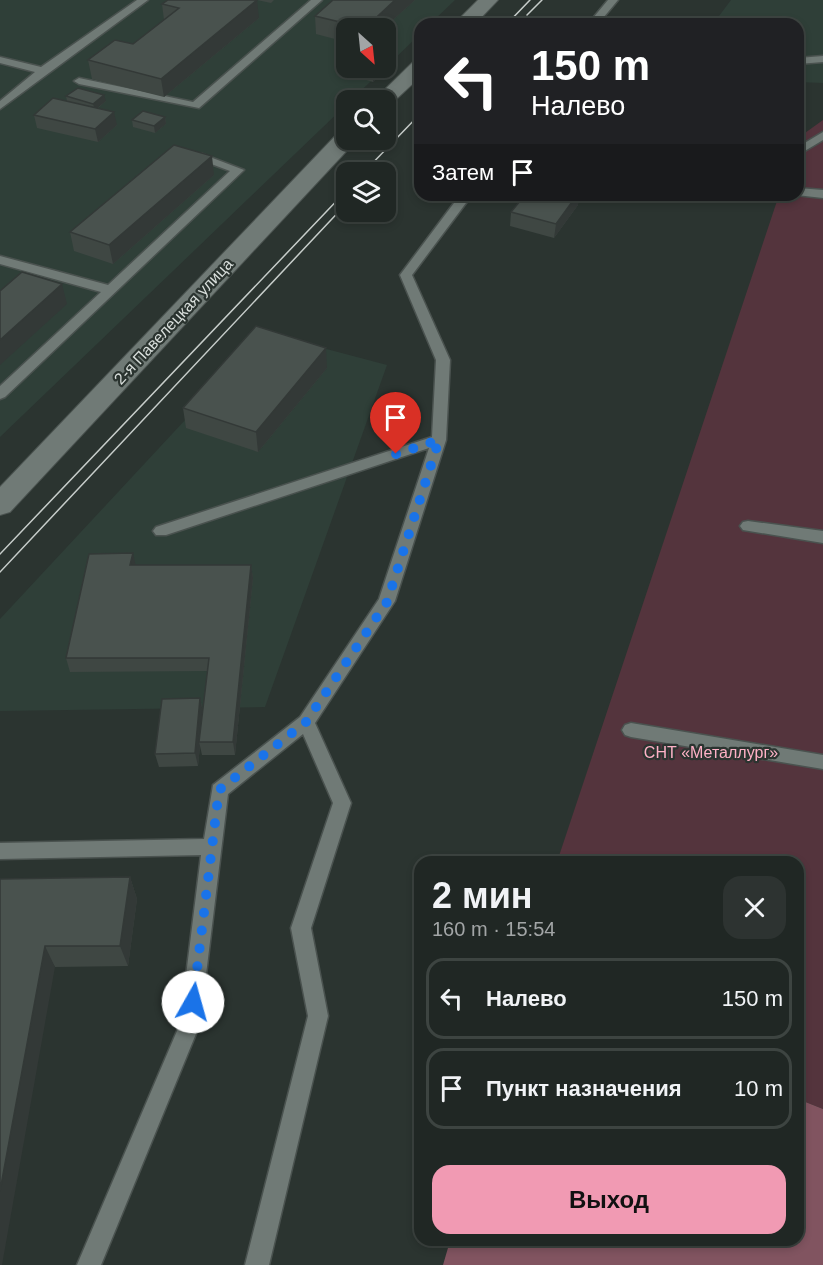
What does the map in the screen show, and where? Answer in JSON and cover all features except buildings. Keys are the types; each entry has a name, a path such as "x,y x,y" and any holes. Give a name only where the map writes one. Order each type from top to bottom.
{"street":[{"path":"470,18 489,0"},
{"path":"395,90 414,72"},
{"name":"2-я Павелецкая улица","path":"0,505 336,149"}],"lane":[{"path":"0,106 43,71 143,0"},
{"path":"79,81 195,106 317,0"},
{"path":"598,18 613,0"},
{"path":"804,61 823,59"},
{"path":"0,60 43,71"},
{"path":"804,148 823,135"},
{"path":"0,394 238,170 202,157"},
{"path":"804,192 823,194"},
{"path":"89,1265 190,1024 219,790 306,722 387,602 439,440 443,360 406,275 462,201"},
{"path":"0,260 110,290"},
{"path":"161,531 439,440"},
{"path":"748,526 823,537"},
{"path":"258,1265 318,1016 301,928 342,803 306,722"},
{"path":"631,730 823,762"},
{"path":"0,851 212,847"}],"shaded area":[{"path":"0,0 455,0 436,18 414,18 414,40 396,57 396,18 336,18 336,78 374,78 362,90 336,90 336,115 0,437"},
{"path":"731,0 823,0 823,83 804,82 804,18 718,18"},
{"path":"266,333 387,365 265,707 0,711 0,619"},
{"path":"804,1101 823,1109 823,1265 443,1265 449,1246 804,1246"}],"green space":[{"name":"СНТ «Металлург»","path":"823,120 823,1109 804,1101 804,856 559,856 777,201 804,201 804,134"}],"tram line":[{"path":"513,18 530,0"},
{"path":"527,15 542,0"},
{"path":"374,162 414,120"},
{"path":"0,554 336,201"},
{"path":"0,572 336,215"}],"route":[{"path":"193,1002 219,790 306,722 387,602 439,440 396,454"}]}
